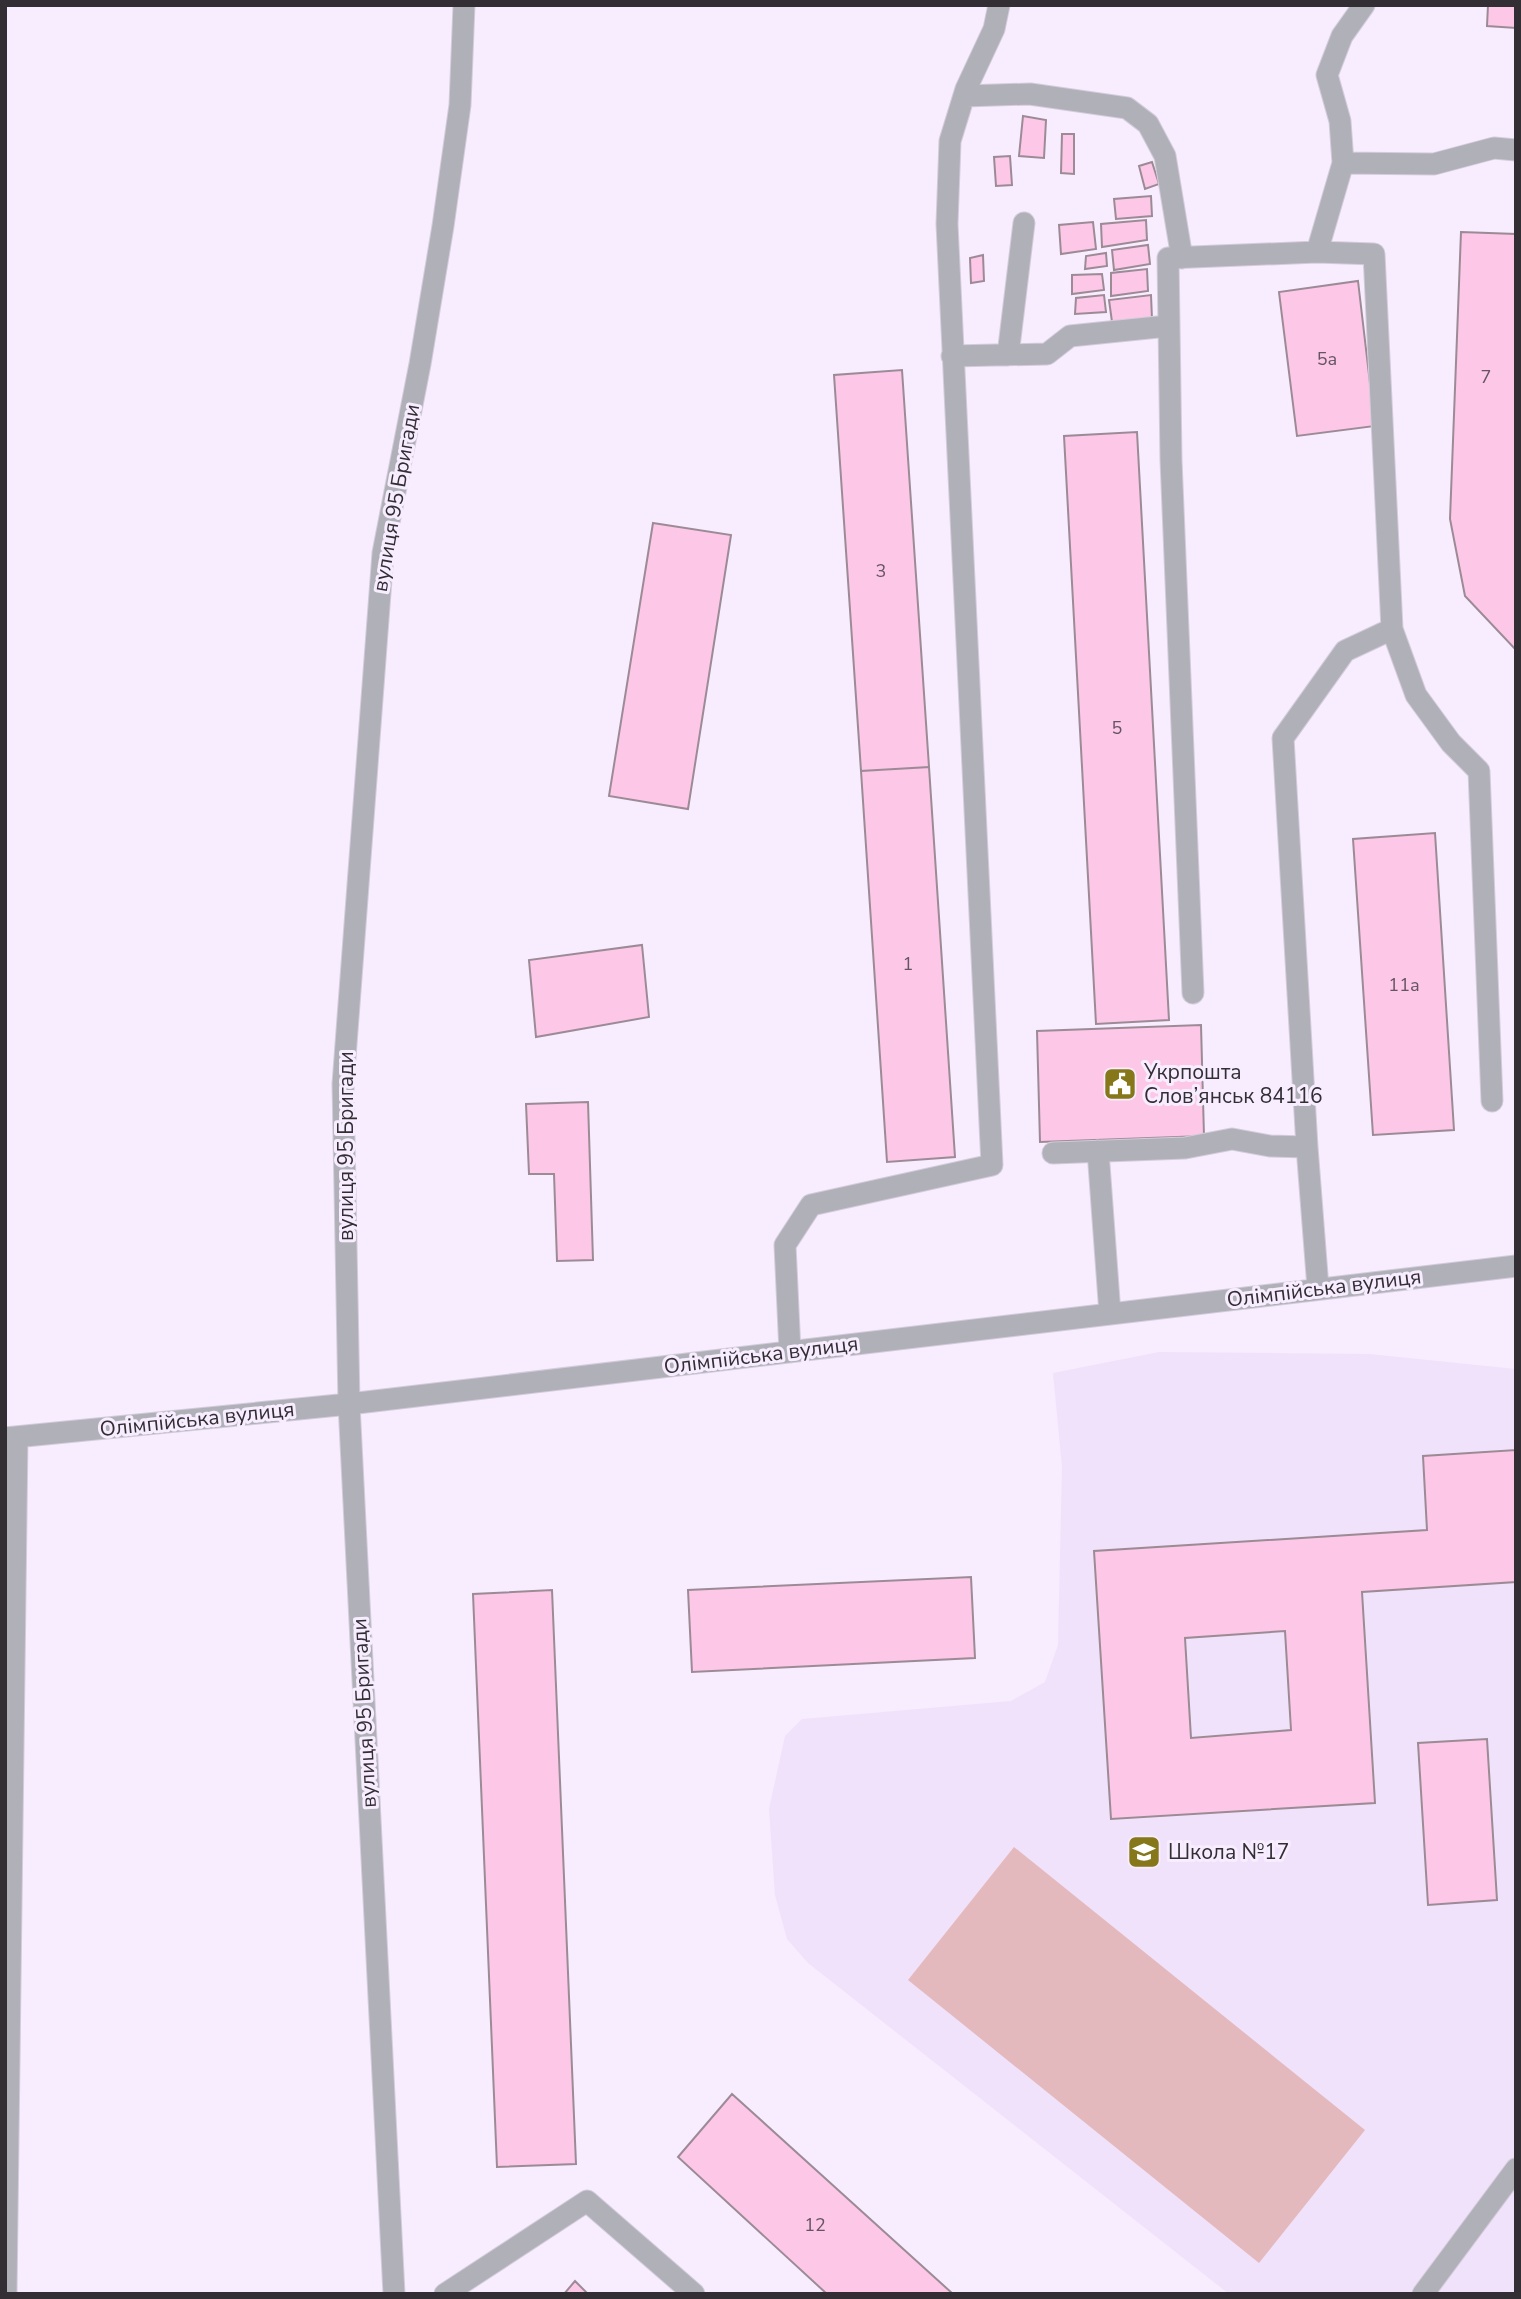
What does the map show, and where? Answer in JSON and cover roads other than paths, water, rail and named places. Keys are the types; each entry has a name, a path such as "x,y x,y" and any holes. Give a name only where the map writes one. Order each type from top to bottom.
{"street":[{"name":"вулиця 95 Бригади","path":"394,2294 349,1404 343,1084 383,553 420,364 443,226 460,105 464,5"},
{"path":"789,1352 785,1245 811,1205 992,1165 947,224 950,141 965,96 994,29 999,5"},
{"path":"1317,252 1343,163 1340,121 1327,75 1342,36 1364,5"},
{"path":"965,96 1030,94 1127,108 1148,124 1166,156 1182,258"},
{"path":"1343,163 1434,164 1494,148 1516,149"},
{"path":"1007,355 1024,223"},
{"path":"1194,993 1171,460 1168,258 1317,252 1374,254 1392,629 1416,695 1451,743 1479,771 1492,1101"},
{"path":"952,356 1047,354 1070,336 1168,326"},
{"path":"1318,1288 1283,738 1345,651 1392,629"},
{"path":"1053,1153 1185,1148 1232,1139 1270,1146 1307,1147"},
{"path":"1098,1152 1110,1314"},
{"name":"Олімпійська вулиця","path":"11,1437 349,1404 1516,1266"},
{"path":"6,2294 11,1437"},
{"path":"1423,2294 1516,2169"},
{"path":"445,2294 587,2201 694,2294"}],"place":[{"name":"Укрпошта Слов’янськ 84116","path":"1120,1084"},
{"name":"Школа №17","path":"1144,1852"}]}
